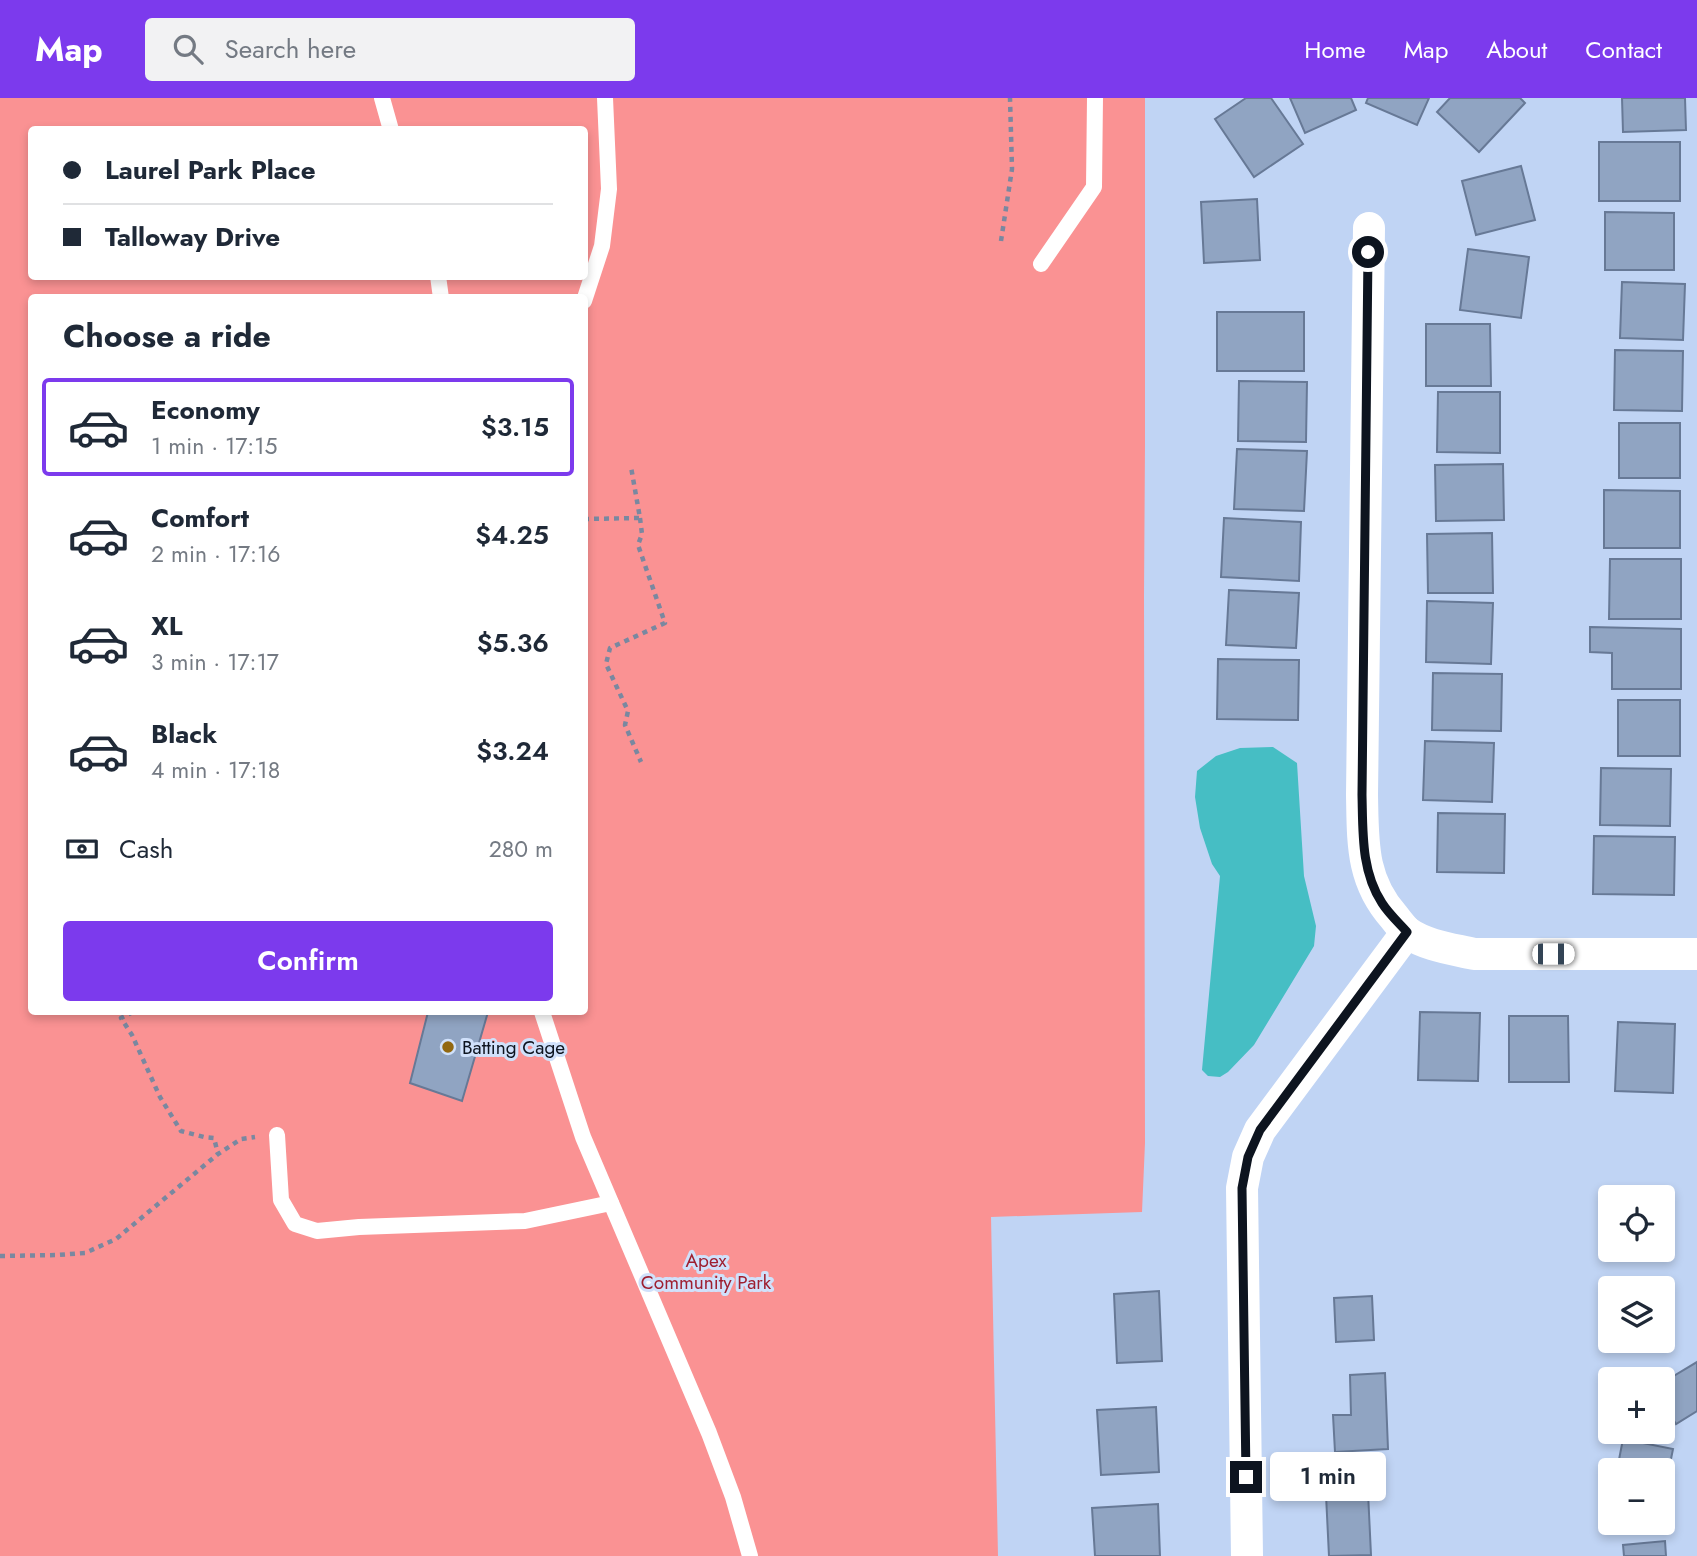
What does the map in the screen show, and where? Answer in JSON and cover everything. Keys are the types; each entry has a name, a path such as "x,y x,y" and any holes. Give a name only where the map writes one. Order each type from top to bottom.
{"street":[{"path":"1369,228 1362,795 1363,845 1370,880 1382,904 1407,932 1439,947 1474,954 1697,954"},
{"path":"1248,1556 1242,1188 1248,1157 1260,1130 1407,932"}],"lane":[{"path":"382,98 390,126"},
{"path":"586,294 602,246 609,189 605,98"},
{"path":"1041,264 1094,187 1094,98"},
{"path":"543,1015 583,1137 709,1433 733,1497 750,1556"},
{"path":"277,1135 281,1200 295,1223 317,1231 525,1221 611,1203"}],"path":[{"path":"1001,241 1012,169 1010,98"},
{"path":"631,467 642,534 638,545 664,623 610,648 606,664 628,711 625,725 641,762"},
{"path":"588,519 640,518"},
{"path":"127,1015 121,1018 132,1035 160,1097 181,1131 214,1138 218,1154"},
{"path":"0,1255 85,1253 116,1239 218,1154 241,1139 277,1135"}],"green space":[{"name":"Apex Community Park","path":"0,98 1145,98 1145,1143 1142,1212 991,1217 998,1556 0,1556"}],"shaded area":[{"path":"1273,747 1297,763 1304,876 1316,926 1314,946 1254,1045 1228,1072 1220,1077 1208,1076 1202,1070 1220,876 1212,864 1200,828 1195,797 1197,771 1216,756 1240,748"}],"building":[{"path":"1246,98 1271,98 1303,144 1254,177 1215,119"},
{"path":"1290,98 1351,98 1356,110 1305,133"},
{"path":"1368,98 1429,98 1417,125 1366,103"},
{"path":"1450,98 1520,98 1525,103 1479,152 1437,112"},
{"path":"1622,98 1685,98 1686,130 1623,132"},
{"path":"1599,142 1680,142 1680,201 1599,201"},
{"path":"1521,166 1535,220 1476,235 1462,181"},
{"path":"1257,199 1260,260 1204,263 1201,202"},
{"path":"1605,212 1674,213 1674,270 1605,270"},
{"path":"1468,249 1529,257 1521,318 1460,310"},
{"path":"1622,282 1685,284 1683,340 1620,338"},
{"path":"1217,312 1304,312 1304,371 1217,371"},
{"path":"1426,324 1490,324 1491,386 1426,386"},
{"path":"1615,350 1683,351 1682,411 1614,410"},
{"path":"1239,381 1307,382 1306,442 1238,441"},
{"path":"1438,392 1500,392 1500,453 1437,452"},
{"path":"1619,423 1680,423 1680,478 1619,478"},
{"path":"1237,449 1307,451 1304,511 1234,509"},
{"path":"1503,464 1504,520 1436,521 1435,465"},
{"path":"1604,490 1680,491 1680,548 1604,548"},
{"path":"1224,518 1301,522 1299,581 1221,577"},
{"path":"1492,533 1493,593 1428,593 1427,534"},
{"path":"1610,559 1681,559 1681,619 1609,619"},
{"path":"1229,590 1299,593 1296,648 1226,645"},
{"path":"1427,601 1493,603 1491,664 1426,662"},
{"path":"1590,627 1681,629 1681,689 1612,689 1612,653 1590,652"},
{"path":"1218,659 1299,660 1298,720 1217,719"},
{"path":"1433,673 1502,674 1501,731 1432,730"},
{"path":"1618,700 1680,700 1680,756 1618,756"},
{"path":"1425,741 1494,743 1492,802 1423,800"},
{"path":"1601,768 1671,769 1670,826 1600,825"},
{"path":"1438,813 1505,814 1504,873 1437,872"},
{"path":"1594,836 1675,837 1674,895 1593,894"},
{"path":"1420,1012 1480,1013 1478,1081 1418,1080"},
{"name":"Batting Cage","path":"427,1015 487,1015 462,1101 410,1083"},
{"path":"1509,1016 1568,1016 1569,1082 1509,1082"},
{"path":"1618,1022 1675,1024 1673,1093 1615,1091"},
{"path":"1159,1291 1162,1361 1117,1363 1114,1294"},
{"path":"1372,1296 1374,1340 1336,1342 1334,1298"},
{"path":"1697,1362 1697,1411 1676,1424 1675,1422 1675,1375"},
{"path":"1385,1373 1388,1449 1335,1452 1333,1415 1351,1415 1350,1375"},
{"path":"1156,1407 1159,1472 1101,1475 1097,1410"},
{"path":"1622,1444 1648,1444 1673,1449 1671,1458 1619,1458"},
{"path":"1368,1492 1371,1555 1329,1556 1326,1495"},
{"path":"1158,1504 1160,1556 1095,1556 1092,1508"},
{"path":"1665,1541 1666,1556 1624,1556 1623,1545"}],"place":[{"name":"Batting Cage","path":"448,1047"}],"route":[{"path":"1246,1477 1242,1188 1248,1157 1260,1130 1407,932 1382,904 1370,880 1363,845 1368,252"}]}
